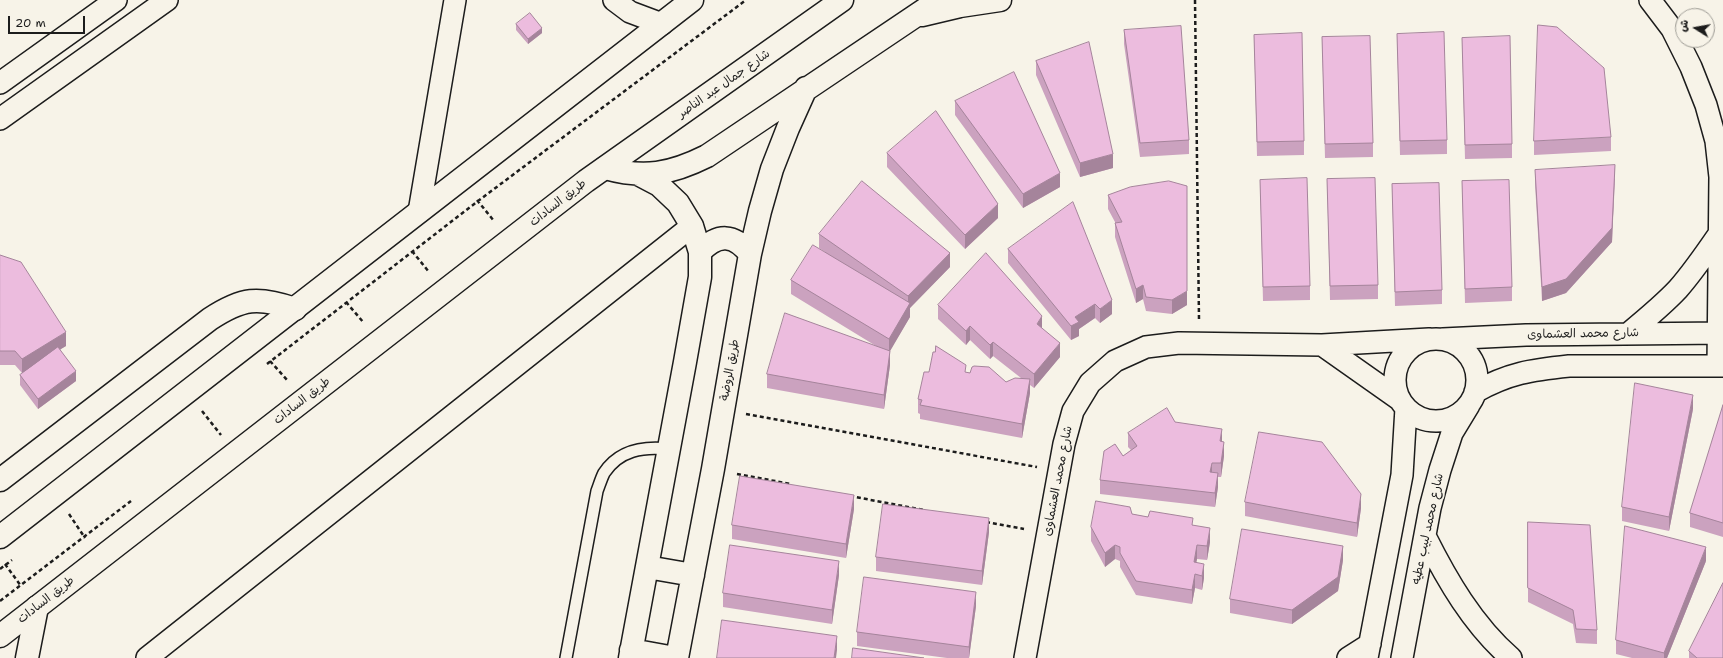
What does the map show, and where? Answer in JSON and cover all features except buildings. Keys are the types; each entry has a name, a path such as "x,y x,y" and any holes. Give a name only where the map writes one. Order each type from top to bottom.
{"street":[{"path":"0,83 116,0"},
{"path":"0,119 167,0"},
{"path":"419,212 455,0"},
{"path":"614,0 630,12 662,24"},
{"path":"0,537 692,0"},
{"name":"شارع جمال عبد الناصر","path":"605,168 842,0"},
{"path":"605,168 622,173 640,175 663,173 685,167 707,156 939,0"},
{"path":"915,16 960,6 1000,0"},
{"path":"1322,345 1403,404 1416,416 1426,420 1438,421 1450,419 1460,413 1472,398 1494,382 1520,372 1569,366 1721,366 1719,234 1720,177 1716,141 1706,106 1691,67 1672,29 1650,0"},
{"name":"طريق الروضة","path":"676,658 714,469 750,254 772,169 806,88"},
{"name":"طريق السادات","path":"0,636 379,341 586,181 605,168"},
{"path":"640,175 659,185 678,203 692,226 700,252 700,277 630,654 676,658"},
{"path":"147,658 692,226"},
{"path":"1629,333 1678,289 1699,263 1719,234"},
{"path":"700,252 708,243 720,238 726,238 742,244 750,254"},
{"path":"0,480 210,319 229,307 251,301 273,301 295,309"},
{"name":"شارع محمد العشماوى","path":"1025,658 1064,444 1073,411 1090,383 1115,361 1146,347 1179,342 1322,345 1526,335 1721,333"},
{"path":"1348,658 1369,651 1402,475 1403,404 1396,388 1395,375 1399,363 1406,352 1417,344 1436,339 1456,344 1466,353 1474,364 1477,378 1472,398"},
{"name":"شارع محمد لبيب عطيه","path":"1402,658 1430,508 1442,463 1452,433 1472,398"},
{"path":"1425,536 1446,579 1473,617 1511,658"},
{"path":"647,567 693,575"},
{"path":"27,658 37,607"}],"lane":[{"path":"566,658 597,491 604,474 616,460 632,451 650,447 669,449"}],"path":[{"path":"264,366 478,201 746,0"},
{"path":"1195,0 1200,343"},
{"path":"461,180 509,241"},
{"path":"394,231 445,290"},
{"path":"328,283 379,341"},
{"path":"253,341 304,400"},
{"path":"188,391 235,453"},
{"path":"723,410 1059,471"},
{"path":"198,417 204,412"},
{"path":"714,469 791,484"},
{"path":"55,494 99,559"},
{"path":"846,495 932,511"},
{"path":"64,520 75,511"},
{"path":"978,520 1048,534"},
{"path":"0,569 17,556"},
{"path":"3,561 37,607"}]}
